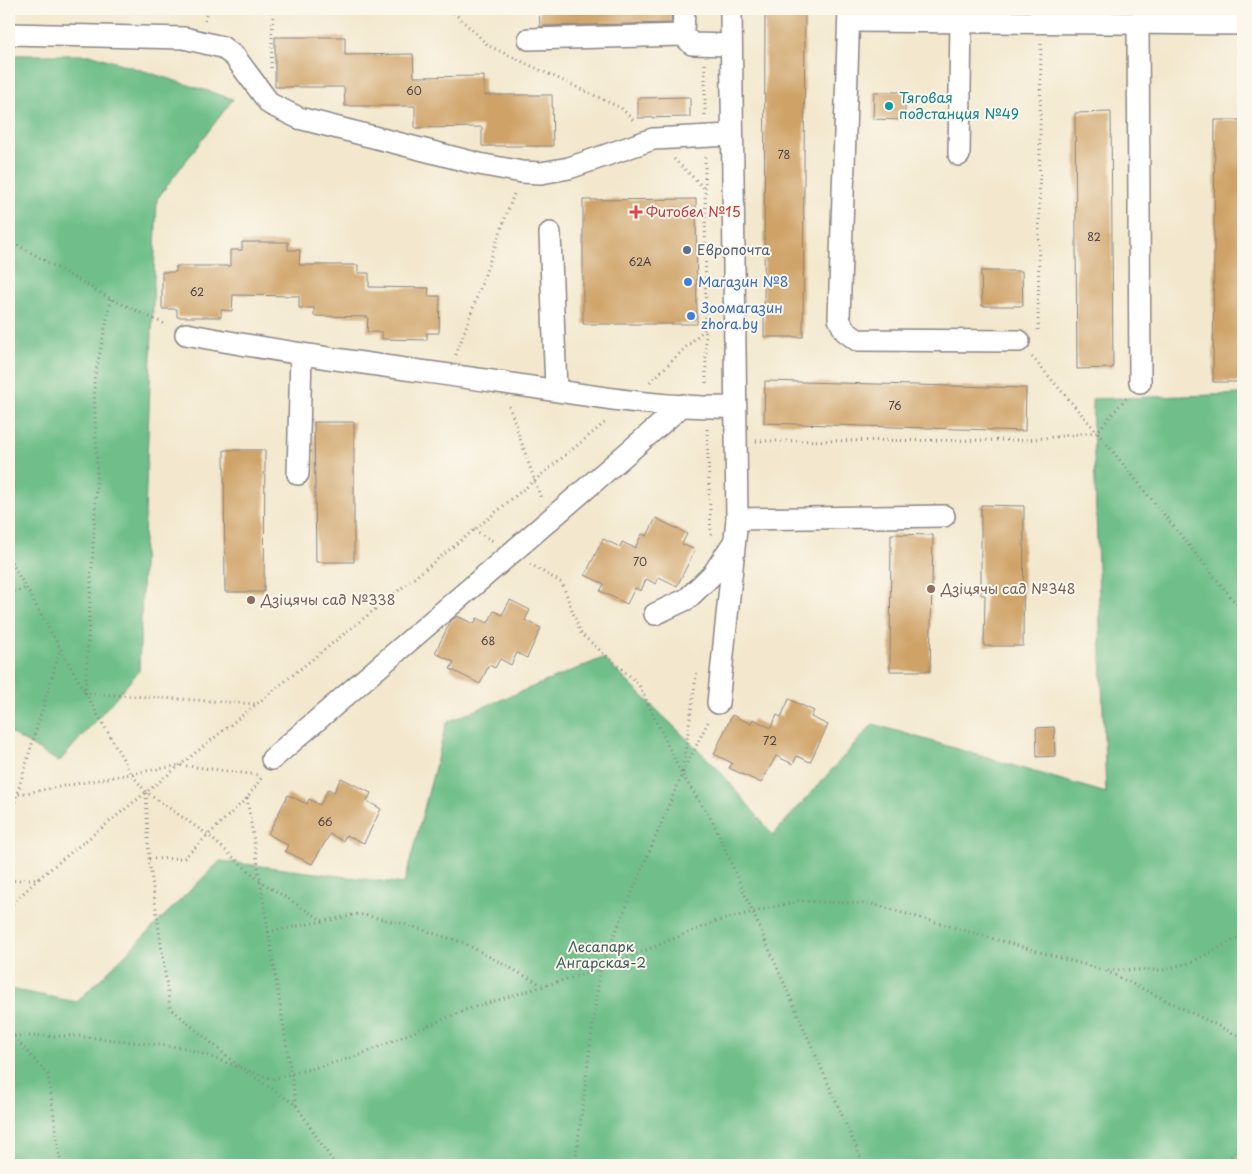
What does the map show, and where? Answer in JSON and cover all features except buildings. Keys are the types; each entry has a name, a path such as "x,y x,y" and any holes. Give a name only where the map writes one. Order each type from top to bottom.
{"lane":[{"path":"682,36 684,9"},
{"path":"718,703 737,529 731,9"},
{"path":"1028,338 857,340 845,331 839,319 849,15 961,22 1243,24"},
{"path":"959,156 961,22"},
{"path":"1138,22 1140,382"},
{"path":"9,34 184,38 222,47 235,57 270,104 299,118 479,164 522,172 540,173 569,168 653,139 731,135"},
{"path":"529,39 682,36 692,44 705,46 731,44"},
{"path":"550,233 556,390"},
{"path":"186,334 301,354 631,401 706,408 735,407"},
{"path":"298,474 301,354"},
{"path":"272,759 683,405"},
{"path":"737,529 944,516"},
{"path":"655,614 687,599 713,574 737,529"}],"path":[{"path":"270,104 273,9"},
{"path":"450,9 489,46 621,108 705,189"},
{"path":"1042,22 1028,338 1038,363 1097,432 1243,612"},
{"path":"705,46 706,408 713,574"},
{"path":"449,374 522,172"},
{"path":"9,240 111,299 186,334"},
{"path":"85,693 97,474 94,381 111,299"},
{"path":"9,907 39,878 474,530 631,401 706,328"},
{"path":"1038,353 1038,363"},
{"path":"500,382 549,521"},
{"path":"735,441 1026,440 1097,432 1140,382"},
{"path":"474,530 562,583 581,634 638,683 682,774 714,824 751,912 864,1165"},
{"path":"9,558 132,775 146,792 208,835 260,882 323,921"},
{"path":"9,594 26,588"},
{"path":"9,821 60,649"},
{"path":"682,774 698,667"},
{"path":"85,693 256,704"},
{"path":"575,1165 600,969 682,774 718,703"},
{"path":"9,796 180,765 264,776 247,798 184,858 149,859"},
{"path":"146,792 149,859 170,1008 243,1069 296,1105 335,1165"},
{"path":"247,798 296,1105"},
{"path":"9,881 39,878"},
{"path":"9,1036 78,1036 186,1048 272,1080 355,1057 464,1010 600,969 717,920 798,901 872,904 1103,970 1243,1038"},
{"path":"268,932 359,914 404,924 464,944 543,985"},
{"path":"1103,970 1163,970 1192,962 1243,935"},
{"path":"14,1036 48,1075 61,1165"},
{"path":"1226,1165 1243,1137"}],"green space":[{"path":"9,55 93,55 233,99 157,199 139,671 59,762 9,732"},
{"name":"Лесапарк Ангарская-2","path":"1243,394 1243,1165 9,1165 9,989 77,1002 220,861 404,884 447,722 603,658 718,769 773,835 873,724 1106,793 1092,399"}],"place":[{"name":"Тяговая подстанция №49","path":"889,106"},
{"name":"Фитобел №15","path":"636,212"},
{"name":"Европочта","path":"687,250"},
{"name":"Магазин №8","path":"688,282"},
{"name":"Зоомагазин zhora.by","path":"691,316"},
{"name":"Дзіцячы сад №348","path":"931,589"},
{"name":"Дзіцячы сад №338","path":"251,600"}]}
